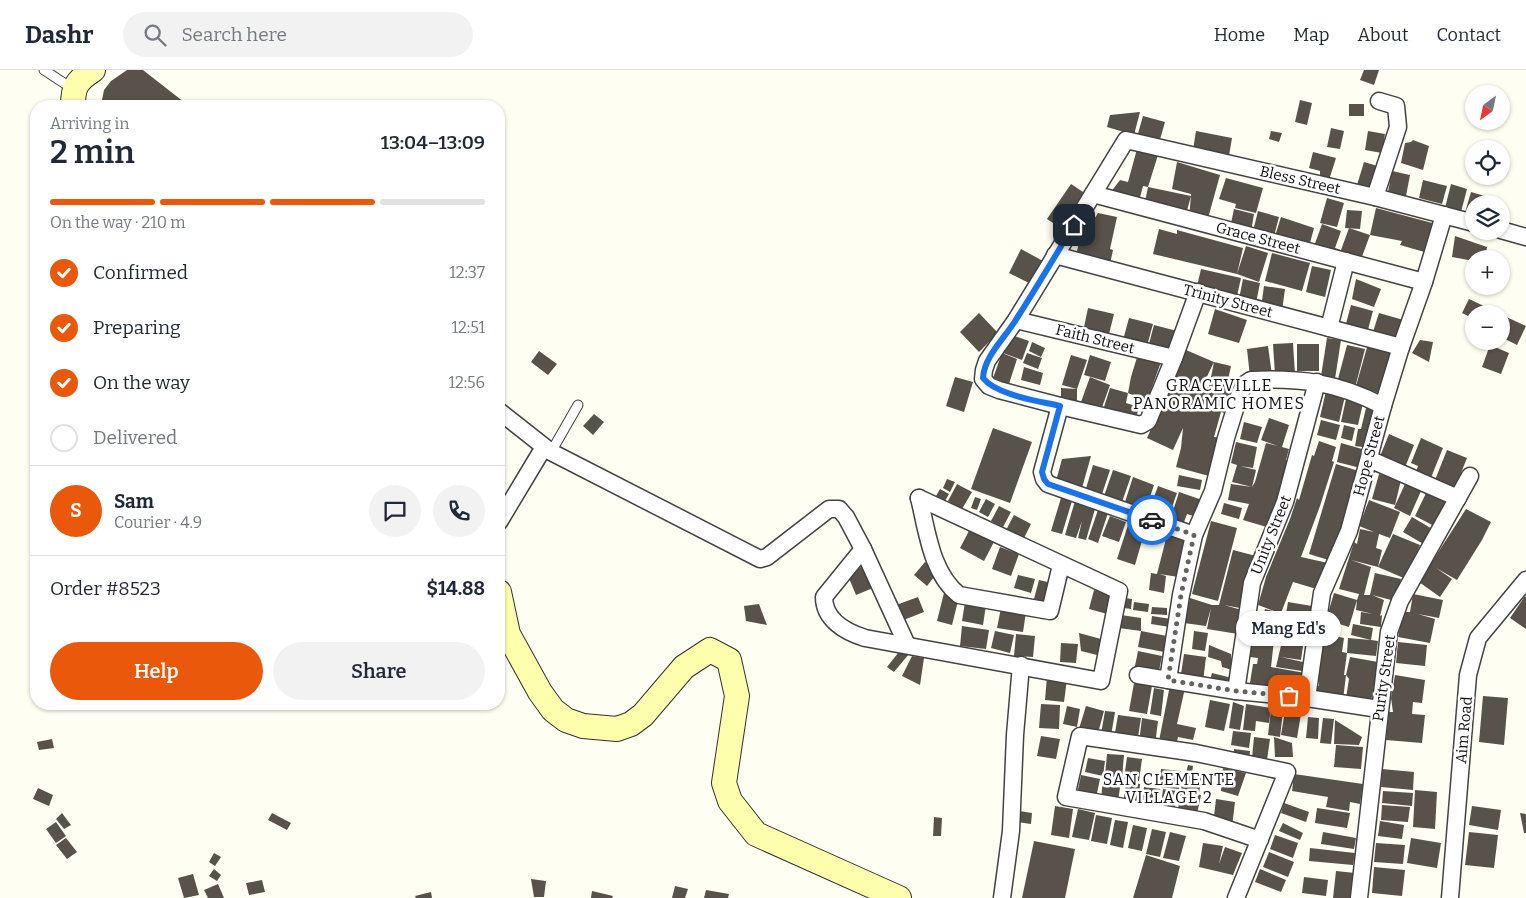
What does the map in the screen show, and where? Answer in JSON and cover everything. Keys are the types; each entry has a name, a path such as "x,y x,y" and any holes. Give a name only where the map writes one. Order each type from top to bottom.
{"street":[{"path":"73,98 84,76 93,70"},
{"path":"1375,197 1398,127 1396,106 1379,100"},
{"name":"Bless Street","path":"1093,194 1126,140 1375,197 1465,221"},
{"path":"1093,194 1016,320 987,362 983,378 989,386 1060,406 1142,425 1148,421 1198,292"},
{"name":"Grace Street","path":"1093,194 1424,282"},
{"name":"Hope Street","path":"1306,698 1322,593 1349,531 1383,406 1444,215"},
{"path":"1510,233 1526,237"},
{"name":"Trinity Street","path":"1055,255 1401,347"},
{"path":"1329,328 1346,262"},
{"name":"Faith Street","path":"1016,320 1174,358"},
{"path":"1168,680 1181,595 1194,535 1213,491 1226,438 1245,384 1251,380 1318,382 1351,391 1383,406"},
{"name":"Unity Street","path":"1236,691 1252,583 1286,502 1318,382"},
{"path":"1060,406 1042,472 1048,484 1194,535"},
{"path":"505,416 548,449 760,558 767,557 829,509 839,509 846,517 863,550 907,645"},
{"path":"505,513 548,449"},
{"path":"1369,459 1458,498"},
{"name":"Purity Street","path":"1359,898 1389,632 1400,601 1470,476"},
{"path":"863,550 824,597 824,607 839,626 851,634 1101,681 1118,591 920,498 932,549 940,572 951,589 959,595 1050,611 1062,565"},
{"name":"Aim Road","path":"1450,898 1468,675 1478,638 1526,580"},
{"path":"505,620 508,634 540,692 553,710 566,720 583,726 617,728 631,724 643,715 684,667 690,663 710,650 729,660 737,696 724,783 730,801 756,834 899,898"},
{"path":"1002,898 1010,831 1021,666"},
{"path":"1138,675 1236,691 1306,698 1379,709"},
{"path":"1236,898 1260,840 1287,772 1196,753 1080,736 1066,798 1204,821 1260,840"}],"lane":[{"path":"44,70 73,98"},
{"path":"548,449 578,405"}],"building":[{"path":"127,70 143,70 181,100 102,100 104,90 111,81"},
{"path":"1364,70 1379,70 1374,85 1360,80"},
{"path":"1300,100 1312,103 1307,125 1295,122"},
{"path":"1349,104 1364,104 1364,116 1349,116"},
{"path":"1140,112 1134,135 1107,127 1110,115"},
{"path":"1143,116 1165,122 1159,143 1137,137"},
{"path":"1331,128 1344,131 1340,149 1327,147"},
{"path":"1196,131 1232,138 1229,156 1193,150"},
{"path":"1271,131 1282,133 1279,142 1269,139"},
{"path":"1368,131 1385,134 1382,153 1365,150"},
{"path":"1413,140 1429,146 1423,170 1401,163 1405,143"},
{"path":"1137,149 1158,155 1148,187 1143,186 1138,205 1107,197 1120,180 1128,182"},
{"path":"1313,152 1336,158 1329,180 1320,177 1320,171 1309,168"},
{"path":"1177,162 1220,175 1207,222 1189,217 1191,194 1172,189"},
{"path":"1364,162 1381,167 1374,190 1357,185"},
{"path":"1392,171 1410,175 1405,201 1387,197"},
{"path":"1226,178 1263,188 1256,213 1235,208 1236,204 1219,199"},
{"path":"1423,180 1447,186 1442,204 1419,198"},
{"path":"1071,184 1086,194 1062,229 1047,219"},
{"path":"1451,184 1467,189 1460,216 1444,212"},
{"path":"1148,187 1191,196 1185,218 1143,211"},
{"path":"1471,192 1481,195 1470,195"},
{"path":"1327,198 1344,203 1337,227 1320,223"},
{"path":"1376,208 1436,224 1428,253 1400,245 1402,241 1370,235"},
{"path":"1234,209 1254,214 1251,232 1230,228"},
{"path":"1347,210 1362,211 1360,229 1345,228"},
{"path":"1258,211 1279,217 1273,240 1252,235"},
{"path":"1098,213 1117,217 1110,249 1113,250 1108,273 1074,265 1079,242"},
{"path":"1281,217 1314,228 1310,243 1294,238 1293,241 1275,236"},
{"path":"1322,224 1341,231 1335,248 1341,250 1349,228 1370,235 1360,262 1346,257 1346,252 1343,262 1312,252"},
{"path":"1159,229 1177,234 1177,230 1243,248 1237,274 1153,254"},
{"path":"1455,236 1487,247 1486,250 1465,250 1465,259 1452,257"},
{"path":"1246,246 1268,253 1259,282 1237,274"},
{"path":"1021,249 1043,261 1031,284 1009,273"},
{"path":"1272,253 1310,263 1302,291 1265,281"},
{"path":"1312,266 1331,270 1325,297 1306,292"},
{"path":"1201,269 1241,278 1235,305 1197,286"},
{"path":"1243,279 1260,283 1255,308 1238,304"},
{"path":"1356,279 1381,289 1374,307 1352,299"},
{"path":"1264,286 1285,289 1282,311 1261,308"},
{"path":"1469,299 1482,305 1466,305"},
{"path":"1351,305 1373,311 1366,337 1344,331"},
{"path":"1088,308 1114,314 1108,338 1083,332"},
{"path":"1215,309 1247,320 1239,343 1208,334"},
{"path":"979,313 998,333 979,352 960,332"},
{"path":"1379,313 1407,321 1400,347 1371,338"},
{"path":"1129,318 1153,324 1147,346 1123,340"},
{"path":"1510,319 1526,326 1517,345 1510,342"},
{"path":"1154,325 1177,331 1169,358 1147,351"},
{"path":"1009,334 1029,341 1022,360 1003,353"},
{"path":"1327,338 1341,340 1335,379 1321,376"},
{"path":"1420,340 1433,342 1429,362 1412,353"},
{"path":"1032,342 1045,348 1041,357 1029,351"},
{"path":"1293,343 1295,374 1275,375 1273,344"},
{"path":"1297,344 1319,344 1319,371 1297,371"},
{"path":"1368,344 1398,353 1385,395 1356,386"},
{"path":"1347,345 1365,349 1356,384 1338,379"},
{"path":"1268,346 1272,375 1250,377 1247,349"},
{"path":"1186,350 1214,362 1231,366 1228,380 1239,383 1228,414 1221,412 1214,437 1222,438 1209,476 1176,467 1181,448 1183,428 1173,450 1147,438","holes":["1214,362 1209,387 1202,387"]},
{"path":"1488,350 1502,350 1509,353 1501,374 1482,367"},
{"path":"539,351 557,364 548,375 531,362"},
{"path":"1002,353 1017,359 1009,384 993,378"},
{"path":"1027,353 1042,358 1038,369 1023,363"},
{"path":"1138,354 1161,362 1147,401 1128,393"},
{"path":"1071,355 1087,360 1077,389 1062,385"},
{"path":"1090,355 1111,362 1105,381 1084,375"},
{"path":"1024,367 1043,373 1040,385 1021,380"},
{"path":"955,377 973,382 964,412 946,406"},
{"path":"1090,377 1110,385 1101,410 1081,402"},
{"path":"1061,388 1077,389 1077,405 1061,404"},
{"path":"1110,388 1128,393 1126,403 1139,407 1135,422 1121,418 1123,412 1104,407"},
{"path":"1326,391 1345,396 1339,422 1320,417"},
{"path":"1346,399 1363,403 1358,425 1341,422"},
{"path":"1366,408 1377,410 1369,448 1355,446 1358,429 1361,429"},
{"path":"594,414 604,422 593,435 583,426"},
{"path":"1269,418 1289,425 1282,447 1289,449 1286,460 1289,462 1270,528 1243,520 1249,504 1228,500 1231,484 1252,487 1266,443 1278,446 1261,440"},
{"path":"1321,420 1340,425 1336,440 1317,435"},
{"path":"1244,422 1262,427 1257,443 1240,439"},
{"path":"1344,425 1355,428 1352,441 1341,438"},
{"path":"993,428 1032,442 1010,503 971,489"},
{"path":"1389,434 1414,445 1404,470 1379,459"},
{"path":"1421,438 1443,448 1430,480 1415,474 1418,466 1411,463"},
{"path":"1319,441 1336,447 1332,461 1334,462 1301,557 1328,563 1320,590 1293,582 1281,613 1286,614 1288,602 1312,606 1306,644 1282,641 1284,622 1280,641 1258,636 1265,609 1277,612 1258,605 1266,577 1297,498 1299,500 1312,455 1314,456"},
{"path":"1236,442 1257,447 1253,468 1240,466 1256,470 1252,487 1232,482 1237,465 1231,463"},
{"path":"1341,443 1369,451 1364,469 1337,462"},
{"path":"1447,450 1467,458 1455,488 1435,480"},
{"path":"1091,456 1082,488 1056,481 1062,459"},
{"path":"1336,464 1362,472 1335,562 1309,554"},
{"path":"1093,465 1110,470 1101,497 1085,492"},
{"path":"1113,470 1131,476 1121,505 1103,499"},
{"path":"1379,474 1401,480 1395,505 1372,499"},
{"path":"1179,475 1202,480 1200,490 1177,486"},
{"path":"1133,477 1154,485 1145,512 1124,505"},
{"path":"947,479 955,482 950,492 943,488"},
{"path":"957,484 972,492 962,509 948,501"},
{"path":"1405,484 1421,491 1410,516 1394,508"},
{"path":"1158,486 1177,493 1167,521 1148,514"},
{"path":"940,489 949,494 945,501 936,496"},
{"path":"1427,491 1448,502 1436,527 1415,516"},
{"path":"1179,492 1205,501 1200,518 1187,514 1183,525 1170,521"},
{"path":"975,497 981,499 977,510 971,508"},
{"path":"1061,498 1072,501 1062,534 1051,531"},
{"path":"986,499 995,504 988,517 979,512"},
{"path":"1369,500 1400,512 1390,538 1379,534 1376,548 1382,550 1378,567 1351,560 1371,567 1364,595 1370,595 1375,573 1401,579 1395,601 1372,595 1384,600 1380,616 1382,615 1381,627 1360,624 1361,612 1373,614 1356,610 1359,594 1339,589 1354,542 1357,544 1360,529 1374,532 1359,526"},
{"path":"1075,501 1095,509 1086,540 1078,538 1082,521 1076,538 1065,535"},
{"path":"1224,503 1242,508 1239,519 1221,514"},
{"path":"999,506 1011,512 1003,527 991,521"},
{"path":"1466,509 1491,522 1457,580 1436,568 1452,579 1440,597 1419,582"},
{"path":"1098,510 1108,513 1098,543 1088,539"},
{"path":"1014,515 1031,524 1023,540 1006,530"},
{"path":"1110,516 1126,522 1119,542 1102,536"},
{"path":"1412,517 1434,530 1425,545 1403,532"},
{"path":"1211,521 1237,528 1218,601 1192,594"},
{"path":"1129,522 1146,527 1135,565 1117,559"},
{"path":"971,527 995,540 984,561 960,548"},
{"path":"1393,534 1420,545 1406,579 1378,567"},
{"path":"1167,535 1191,542 1179,577 1159,574 1166,576 1164,593 1149,590 1151,573 1157,574"},
{"path":"1000,547 1019,554 1011,576 992,569"},
{"path":"1233,550 1256,556 1245,609 1224,605 1242,610 1238,634 1207,629 1211,608 1206,626 1184,623 1190,598 1212,605 1219,605"},
{"path":"925,562 938,572 927,586 914,575"},
{"path":"864,565 873,588 856,595 848,576"},
{"path":"1018,575 1035,579 1031,593 1014,588"},
{"path":"1039,580 1056,584 1051,603 1034,599"},
{"path":"1094,590 1116,596 1111,615 1089,609"},
{"path":"944,593 959,597 952,625 937,621"},
{"path":"1334,593 1357,600 1349,627 1326,620"},
{"path":"1413,594 1443,600 1439,618 1418,614 1435,619 1430,643 1398,637 1403,612 1410,612"},
{"path":"918,597 924,612 901,621 896,605"},
{"path":"1526,597 1526,629 1510,618"},
{"path":"1125,598 1132,599 1131,609 1124,608"},
{"path":"965,602 986,605 983,625 962,621"},
{"path":"1134,602 1149,604 1148,612 1133,610"},
{"path":"759,604 767,625 746,621 744,606"},
{"path":"1152,607 1167,608 1167,615 1151,614"},
{"path":"1001,608 1026,612 1023,632 997,628"},
{"path":"1121,615 1141,618 1141,631 1119,628"},
{"path":"1152,616 1171,619 1170,627 1151,624"},
{"path":"1353,624 1373,628 1371,640 1351,635"},
{"path":"962,626 989,630 986,649 960,646"},
{"path":"995,631 1014,635 1010,653 991,648"},
{"path":"1141,631 1167,636 1164,652 1138,647"},
{"path":"1194,631 1208,633 1205,651 1192,649"},
{"path":"1079,633 1101,639 1097,655 1081,651"},
{"path":"1016,634 1035,636 1033,657 1014,656"},
{"path":"1325,634 1344,638 1342,652 1347,653 1343,700 1313,696 1315,685 1319,686 1319,672"},
{"path":"1253,637 1274,640 1271,667 1305,673 1302,696 1249,689 1253,664 1257,664 1258,658 1250,657"},
{"path":"1348,638 1378,641 1376,656 1347,653"},
{"path":"1282,641 1303,646 1301,660 1281,657 1303,662 1302,671 1276,667"},
{"path":"1398,642 1427,645 1425,666 1396,663"},
{"path":"1061,643 1078,644 1076,663 1060,662"},
{"path":"1209,645 1231,654 1232,670 1222,667 1221,661 1208,657"},
{"path":"902,648 909,654 894,672 887,667"},
{"path":"1138,651 1162,656 1159,671 1135,666"},
{"path":"1184,654 1206,657 1203,682 1181,674"},
{"path":"912,656 924,658 920,685 902,676"},
{"path":"1350,657 1378,662 1371,702 1346,698 1349,679 1346,675"},
{"path":"1212,673 1232,678 1230,688 1209,683"},
{"path":"1395,675 1425,680 1422,703 1413,702 1412,714 1425,715 1422,743 1386,740 1389,712 1393,712 1391,698"},
{"path":"1047,676 1067,679 1064,702 1045,700"},
{"path":"1134,683 1152,686 1147,714 1129,711"},
{"path":"1170,685 1185,688 1177,724 1196,728 1193,740 1178,737 1175,749 1158,746"},
{"path":"1154,688 1164,690 1161,716 1150,714"},
{"path":"1483,696 1508,698 1504,745 1479,742"},
{"path":"1210,700 1230,704 1224,731 1205,727"},
{"path":"1233,702 1244,706 1240,730 1229,728"},
{"path":"1041,704 1060,705 1059,729 1039,728"},
{"path":"1246,704 1271,708 1269,723 1256,721 1255,731 1243,730"},
{"path":"1067,706 1080,709 1077,727 1063,724"},
{"path":"1086,706 1104,711 1097,737 1078,732"},
{"path":"1271,709 1283,711 1280,737 1268,735"},
{"path":"1105,711 1115,712 1111,736 1101,734"},
{"path":"1285,711 1301,714 1297,738 1281,735"},
{"path":"1118,715 1141,718 1137,743 1114,739"},
{"path":"1308,717 1319,718 1318,739 1306,738"},
{"path":"1142,718 1158,721 1155,745 1139,743"},
{"path":"1323,718 1334,719 1331,744 1320,743"},
{"path":"1335,720 1362,737 1359,745 1334,744"},
{"path":"1233,731 1251,733 1249,748 1231,745"},
{"path":"1041,736 1060,739 1056,759 1037,756"},
{"path":"1254,737 1270,739 1267,760 1252,758"},
{"path":"1274,737 1292,743 1293,757 1275,757"},
{"path":"52,739 54,748 39,750 37,742"},
{"path":"1336,745 1363,747 1361,769 1334,767"},
{"path":"1234,749 1250,751 1249,760 1234,758"},
{"path":"1107,754 1124,755 1122,778 1105,776"},
{"path":"1127,757 1142,759 1139,781 1124,779"},
{"path":"1088,758 1105,761 1103,776 1085,772"},
{"path":"1188,765 1193,766 1192,774 1202,775 1199,793 1181,790 1183,773 1186,773"},
{"path":"1223,768 1246,773 1238,796 1221,791"},
{"path":"1161,769 1181,771 1179,789 1159,787"},
{"path":"1382,769 1414,772 1413,790 1381,787"},
{"path":"1294,774 1363,784 1360,804 1350,802 1349,811 1326,807 1328,797 1292,791"},
{"path":"1081,775 1100,779 1096,798 1077,794"},
{"path":"1103,778 1121,780 1118,802 1101,800"},
{"path":"1126,782 1140,784 1138,807 1123,805"},
{"path":"1144,787 1160,789 1157,812 1141,809"},
{"path":"38,788 53,795 49,806 33,799"},
{"path":"1163,789 1177,791 1174,815 1160,813"},
{"path":"1415,790 1437,792 1435,829 1413,827"},
{"path":"1181,791 1201,795 1196,819 1177,815"},
{"path":"1383,791 1413,793 1412,806 1382,803"},
{"path":"1216,799 1235,802 1232,827 1213,825"},
{"path":"1284,803 1309,812 1306,822 1281,813"},
{"path":"1382,805 1410,807 1408,822 1381,820"},
{"path":"1055,806 1073,809 1069,838 1051,835"},
{"path":"1472,806 1501,810 1498,830 1469,825"},
{"path":"1317,808 1350,813 1347,828 1315,823"},
{"path":"1078,809 1095,813 1089,840 1072,837"},
{"path":"1019,811 1032,813 1031,824 1017,822"},
{"path":"62,813 71,825 64,829 56,819"},
{"path":"272,813 291,823 287,830 268,820"},
{"path":"1520,813 1526,814 1526,833 1524,833"},
{"path":"1096,815 1112,818 1107,844 1091,841"},
{"path":"934,817 942,818 941,836 933,836"},
{"path":"1115,820 1128,822 1123,848 1110,845"},
{"path":"1380,821 1404,825 1402,839 1378,836"},
{"path":"56,822 66,836 56,843 46,829"},
{"path":"1283,823 1303,833 1300,840 1279,831"},
{"path":"1133,825 1147,828 1142,851 1128,848"},
{"path":"1152,829 1166,832 1160,857 1146,854"},
{"path":"1170,832 1186,836 1179,861 1163,858"},
{"path":"1323,832 1356,838 1354,849 1321,844"},
{"path":"1469,832 1498,835 1494,868 1465,865"},
{"path":"1275,835 1298,843 1293,858 1270,849"},
{"path":"66,838 77,852 67,859 56,845"},
{"path":"1411,838 1441,843 1437,868 1407,863"},
{"path":"1034,841 1075,849 1065,898 1022,898"},
{"path":"1203,843 1223,846 1219,864 1225,847 1242,853 1233,875 1199,867"},
{"path":"1376,843 1405,845 1403,864 1374,862"},
{"path":"1310,848 1355,853 1353,865 1309,861"},
{"path":"1269,852 1294,862 1288,877 1263,867"},
{"path":"214,853 221,857 215,866 209,862"},
{"path":"1146,855 1180,866 1172,898 1133,898"},
{"path":"1374,867 1405,870 1402,896 1372,893"},
{"path":"214,869 221,875 217,881 209,876"},
{"path":"1260,869 1286,880 1281,892 1255,882"},
{"path":"1336,871 1355,873 1352,898 1333,898"},
{"path":"193,874 199,895 184,898 178,878"},
{"path":"1304,877 1328,880 1326,896 1302,893"},
{"path":"531,879 546,881 544,897 534,897"},
{"path":"262,880 265,892 249,895 246,883"},
{"path":"218,884 224,898 208,898 204,890"},
{"path":"675,886 688,889 685,898 672,898"},
{"path":"706,890 729,894 728,898 704,898"},
{"path":"592,891 613,896 612,898 591,898"},
{"path":"431,892 432,898 416,898 415,896"}],"way so far":[{"path":"1152,520 1194,535 1174,634 1168,680 1236,691 1289,696"}],"place":[{"name":"Mang Ed's","path":"1289,696"}],"district":[{"name":"GRACEVILLE PANORAMIC HOMES","path":"1219,394"},
{"name":"SAN CLEMENTE VILLAGE 2","path":"1169,788"}],"route":[{"path":"1074,225 1016,320 987,362 983,378 989,386 999,390 1060,406 1042,472 1048,484 1152,520"}]}
